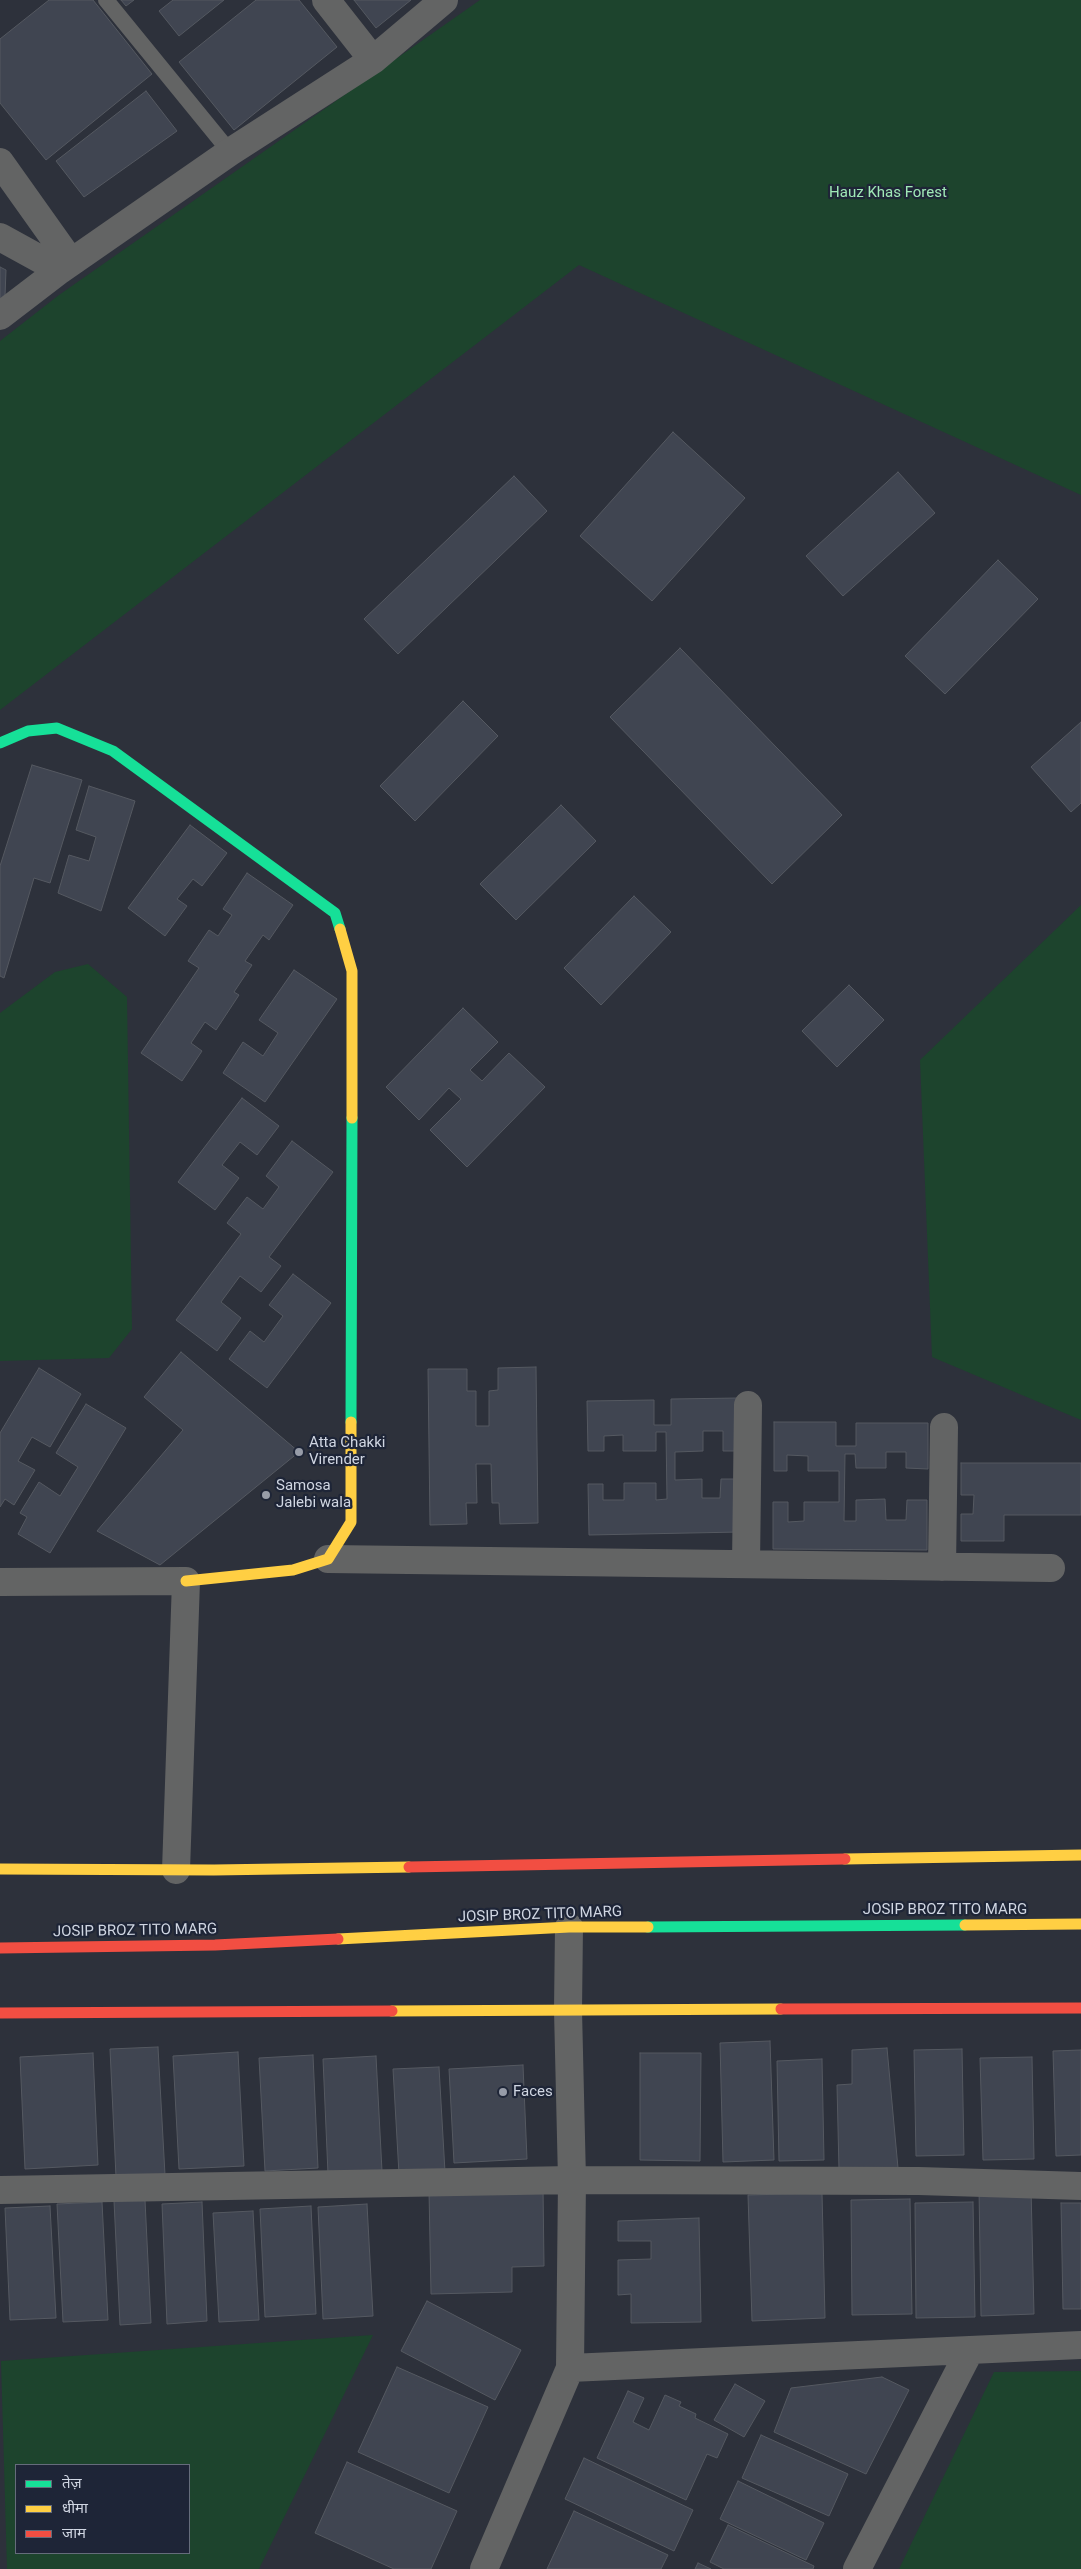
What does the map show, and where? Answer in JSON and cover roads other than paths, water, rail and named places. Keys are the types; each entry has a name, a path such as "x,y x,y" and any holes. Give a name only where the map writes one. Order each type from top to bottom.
{"street":[{"path":"326,0 373,60"},
{"path":"0,316 66,266 230,152 373,60 444,0"},
{"path":"0,162 66,266"},
{"path":"0,237 66,266"},
{"path":"0,743 28,730 57,728 113,751 335,913 352,971 351,1522 328,1559"},
{"path":"746,1564 748,1405"},
{"path":"942,1567 944,1427"},
{"path":"0,1582 186,1581 293,1570 328,1559 1051,1568"},
{"path":"176,1870 186,1581"},
{"path":"0,1869 176,1870 1081,1855"},
{"name":"JOSIP BROZ TITO MARG","path":"0,1948 215,1945 569,1927 1081,1924"},
{"path":"484,2569 570,2368 572,2180 568,2010 569,1927"},
{"path":"0,2013 1081,2008"},
{"path":"0,2190 572,2180 919,2181 1081,2186"},
{"path":"570,2368 1081,2345"},
{"path":"857,2569 970,2350"}],"lane":[{"path":"106,0 230,152"}],"place":[{"name":"Atta Chakki Virender","path":"299,1452"},
{"name":"Samosa Jalebi wala","path":"266,1495"},
{"name":"Faces","path":"503,2092"}],"park label":[{"name":"Hauz Khas Forest","path":"888,193"}]}
